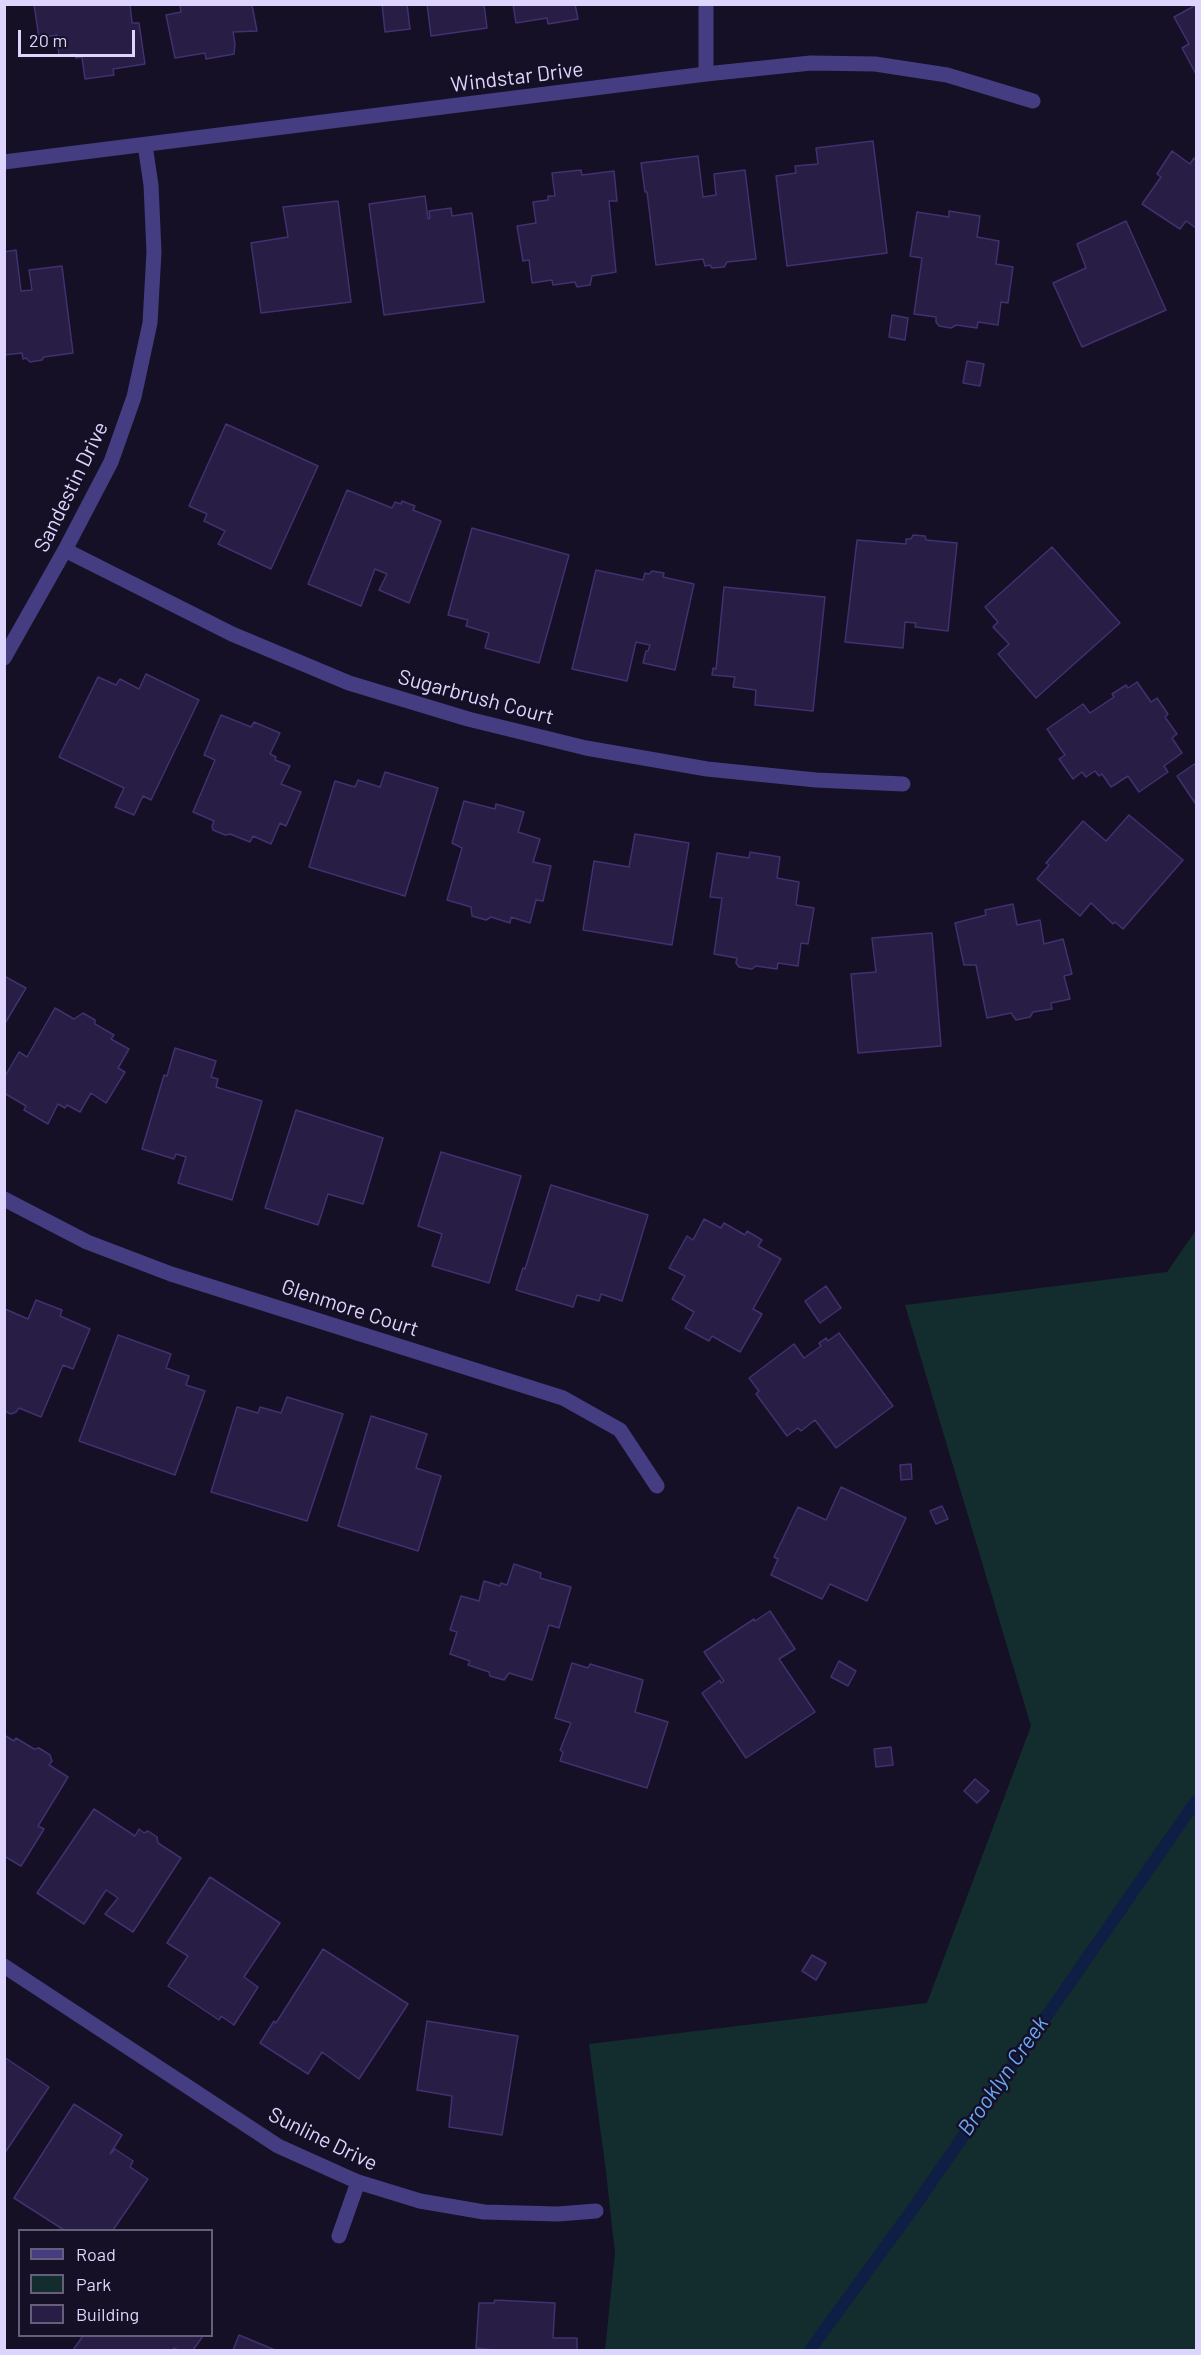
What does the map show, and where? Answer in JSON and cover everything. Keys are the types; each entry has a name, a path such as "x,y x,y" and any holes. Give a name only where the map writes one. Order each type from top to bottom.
{"street":[{"path":"706,4 706,74"},
{"name":"Windstar Drive","path":"4,162 706,74 811,63 875,64 947,75 1033,101"},
{"name":"Sandestin Drive","path":"4,658 66,550 111,462 134,397 150,323 154,252 151,185 146,145"},
{"name":"Sugarbrush Court","path":"66,550 243,639 349,682 468,719 586,748 707,769 816,780 903,784"},
{"name":"Glenmore Court","path":"4,1200 87,1242 171,1274 563,1398 620,1430 657,1486"},
{"name":"Sunline Drive","path":"4,1966 278,2146 358,2182 420,2201 484,2212 558,2214 596,2211"},
{"path":"339,2236 358,2182"}],"green space":[{"path":"1196,1230 1196,2350 605,2350 615,2253 589,2044 927,2003 1031,1726 905,1305 1167,1272"}],"building":[{"path":"34,4 130,4 132,23 139,23 145,64 113,69 114,75 85,79 82,57 76,58 75,54 59,56 57,35 39,38"},
{"path":"180,4 256,4 252,5 257,31 233,32 234,54 206,59 205,53 175,58 166,15 181,12"},
{"path":"382,4 407,4 410,29 385,32"},
{"path":"427,4 484,4 487,28 431,36"},
{"path":"513,4 575,4 578,19 548,24 547,18 516,23"},
{"path":"1196,5 1196,74 1182,48 1189,44 1174,17"},
{"path":"873,141 887,253 787,266 776,176 796,173 795,166 818,164 816,148"},
{"path":"1172,151 1190,164 1194,158 1196,160 1196,228 1186,221 1180,229 1142,204 1161,177 1157,174"},
{"path":"698,156 703,197 716,195 714,174 745,170 756,259 727,262 724,267 712,268 710,265 705,266 703,259 656,265 641,163"},
{"path":"581,170 582,175 614,171 617,201 609,201 616,272 592,276 590,285 577,287 575,282 553,285 552,280 532,283 529,260 523,261 517,226 536,223 533,202 548,200 548,196 555,196 552,173"},
{"path":"425,196 428,219 430,218 429,211 451,208 452,216 472,213 484,302 384,315 369,204"},
{"path":"338,201 351,302 261,313 251,243 288,237 283,207"},
{"path":"949,211 980,216 977,237 999,241 996,264 1013,267 1008,303 1001,302 998,325 978,322 977,328 956,325 951,328 939,326 936,317 914,314 922,258 910,256 917,212 949,217"},
{"path":"1126,221 1166,310 1082,347 1053,283 1086,268 1077,244"},
{"path":"16,250 21,291 32,290 29,270 62,266 73,353 44,357 42,360 30,362 26,358 23,359 22,353 4,355 4,252"},
{"path":"892,315 908,318 905,340 889,337"},
{"path":"967,361 984,364 980,386 963,383"},
{"path":"226,424 318,466 271,569 218,544 225,531 204,521 207,514 189,506"},
{"path":"347,490 392,508 395,502 401,504 402,501 415,506 413,510 441,521 409,603 379,590 387,574 375,569 361,606 308,584"},
{"path":"472,528 569,555 539,663 485,648 489,633 466,626 468,620 448,615"},
{"path":"913,535 925,536 926,540 957,543 948,631 915,627 916,623 905,622 903,648 845,642 857,540 906,544 906,539 911,539"},
{"path":"1052,547 1120,623 1036,698 998,654 1009,644 993,627 998,622 985,607"},
{"path":"596,570 643,580 645,573 649,574 652,571 664,573 663,577 694,584 675,670 643,663 650,645 636,642 627,681 572,669"},
{"path":"724,587 825,597 813,711 755,705 756,690 733,687 735,677 712,675 713,668 716,669"},
{"path":"146,674 199,700 151,800 143,796 134,815 115,807 124,788 59,757 98,677 116,685 120,679 139,689"},
{"path":"1137,682 1151,702 1157,698 1168,714 1165,717 1177,734 1172,738 1182,753 1164,766 1168,772 1139,792 1128,776 1111,787 1102,774 1099,776 1095,771 1086,777 1082,772 1073,779 1059,759 1065,755 1047,729 1083,704 1090,713 1114,697 1112,694 1126,685 1128,688"},
{"path":"221,715 251,727 254,722 280,733 270,754 276,757 275,760 290,766 281,784 301,792 286,826 280,823 271,844 253,836 250,842 230,834 225,835 213,830 214,821 193,812 215,760 204,755"},
{"path":"1196,763 1196,802 1195,803 1177,776"},
{"path":"385,772 438,788 405,896 309,867 335,781 355,787 358,780 380,787"},
{"path":"464,801 495,809 496,804 524,812 518,832 540,839 533,862 551,866 543,901 536,900 530,923 511,917 510,923 491,917 486,920 472,916 471,907 447,900 462,848 452,843"},
{"path":"1129,815 1183,860 1123,929 1115,922 1113,924 1091,903 1080,916 1037,879 1049,865 1046,863 1083,821 1106,841"},
{"path":"635,834 689,843 672,945 583,930 594,861 629,867"},
{"path":"750,852 780,857 777,878 799,882 796,905 814,908 808,944 801,943 798,966 778,963 777,969 756,966 752,969 739,967 736,963 737,958 714,954 722,898 710,897 717,853 749,858"},
{"path":"1013,904 1017,925 1040,920 1044,944 1063,939 1072,974 1064,976 1070,999 1051,1003 1052,1009 1033,1012 1030,1017 1016,1020 1011,1013 987,1018 976,965 964,965 955,923 986,915 985,910"},
{"path":"932,933 941,1046 858,1053 851,974 876,972 872,938"},
{"path":"4,976 26,988 4,1025"},
{"path":"55,1008 74,1019 83,1013 95,1020 95,1024 114,1035 111,1039 129,1049 118,1068 125,1072 106,1103 91,1093 80,1112 67,1105 65,1108 58,1104 48,1124 24,1110 26,1106 4,1093 4,1078 19,1052 27,1057"},
{"path":"175,1048 216,1061 211,1077 218,1079 216,1087 262,1101 232,1200 178,1183 186,1157 176,1154 174,1159 142,1149 164,1075 167,1076"},
{"path":"296,1110 383,1138 363,1204 328,1194 318,1225 265,1208"},
{"path":"441,1152 521,1176 489,1283 432,1266 442,1234 418,1226"},
{"path":"551,1185 648,1215 622,1301 601,1294 599,1301 577,1295 573,1307 516,1290 523,1268 525,1269"},
{"path":"704,1219 721,1228 724,1223 745,1235 747,1231 762,1240 758,1246 781,1259 753,1309 762,1314 740,1352 712,1336 709,1341 685,1328 694,1312 672,1299 685,1276 669,1268 687,1236 693,1240"},
{"path":"826,1286 841,1308 820,1323 805,1301"},
{"path":"36,1300 62,1310 60,1316 90,1329 73,1369 63,1365 41,1417 19,1408 11,1414 4,1411 4,1311 5,1309 28,1319"},
{"path":"839,1333 893,1406 836,1448 815,1420 801,1431 798,1428 787,1436 756,1394 759,1391 749,1378 794,1344 804,1358 821,1346 819,1343 826,1338 828,1341"},
{"path":"118,1335 171,1354 166,1368 189,1376 186,1385 205,1391 175,1475 79,1441"},
{"path":"287,1397 343,1414 307,1521 211,1492 237,1407 258,1413 260,1407 281,1413"},
{"path":"371,1416 427,1434 416,1468 441,1476 418,1551 338,1526"},
{"path":"911,1464 912,1479 901,1480 900,1465"},
{"path":"841,1487 906,1518 867,1601 830,1584 822,1599 771,1575 778,1559 774,1557 798,1507 826,1520"},
{"path":"942,1506 948,1519 936,1524 930,1511"},
{"path":"514,1564 541,1573 540,1578 571,1587 559,1628 549,1625 532,1680 509,1673 504,1680 490,1676 489,1672 468,1665 470,1661 450,1654 457,1632 450,1630 461,1596 479,1601 484,1581 500,1586 501,1583 507,1585"},
{"path":"770,1611 795,1649 779,1659 815,1712 746,1758 702,1693 720,1680 721,1683 724,1681 704,1652"},
{"path":"839,1661 856,1671 848,1686 831,1677"},
{"path":"572,1663 588,1668 590,1664 643,1680 635,1712 668,1722 647,1788 560,1761 563,1752 560,1750 571,1723 555,1718"},
{"path":"4,1735 14,1741 16,1738 34,1749 39,1748 50,1755 52,1761 49,1765 68,1777 38,1826 44,1829 21,1866 4,1856"},
{"path":"891,1747 893,1765 876,1767 874,1749"},
{"path":"975,1779 989,1791 977,1803 964,1791"},
{"path":"94,1809 135,1836 139,1829 144,1833 148,1831 157,1837 158,1843 181,1858 133,1932 105,1914 118,1898 106,1890 84,1924 37,1893"},
{"path":"210,1877 280,1923 244,1977 258,1987 234,2025 221,2016 219,2020 168,1986 188,1956 167,1943"},
{"path":"323,1949 408,2004 359,2079 322,2052 308,2074 260,2043 274,2021 276,2023"},
{"path":"812,1955 826,1963 816,1980 802,1971"},
{"path":"427,2021 518,2036 502,2135 449,2127 452,2096 417,2090"},
{"path":"4,2057 49,2087 4,2154"},
{"path":"74,2104 122,2135 110,2154 115,2149 133,2161 130,2167 148,2179 114,2229 62,2229 14,2198"},
{"path":"495,2300 555,2303 553,2338 577,2338 577,2350 476,2348 479,2303 494,2303"},
{"path":"239,2335 275,2350 233,2350"},
{"path":"82,2337 202,2337 193,2350 174,2348 172,2350 73,2350"}],"waterway":[{"name":"Brooklyn Creek","path":"810,2350 912,2210 1196,1801"}]}
